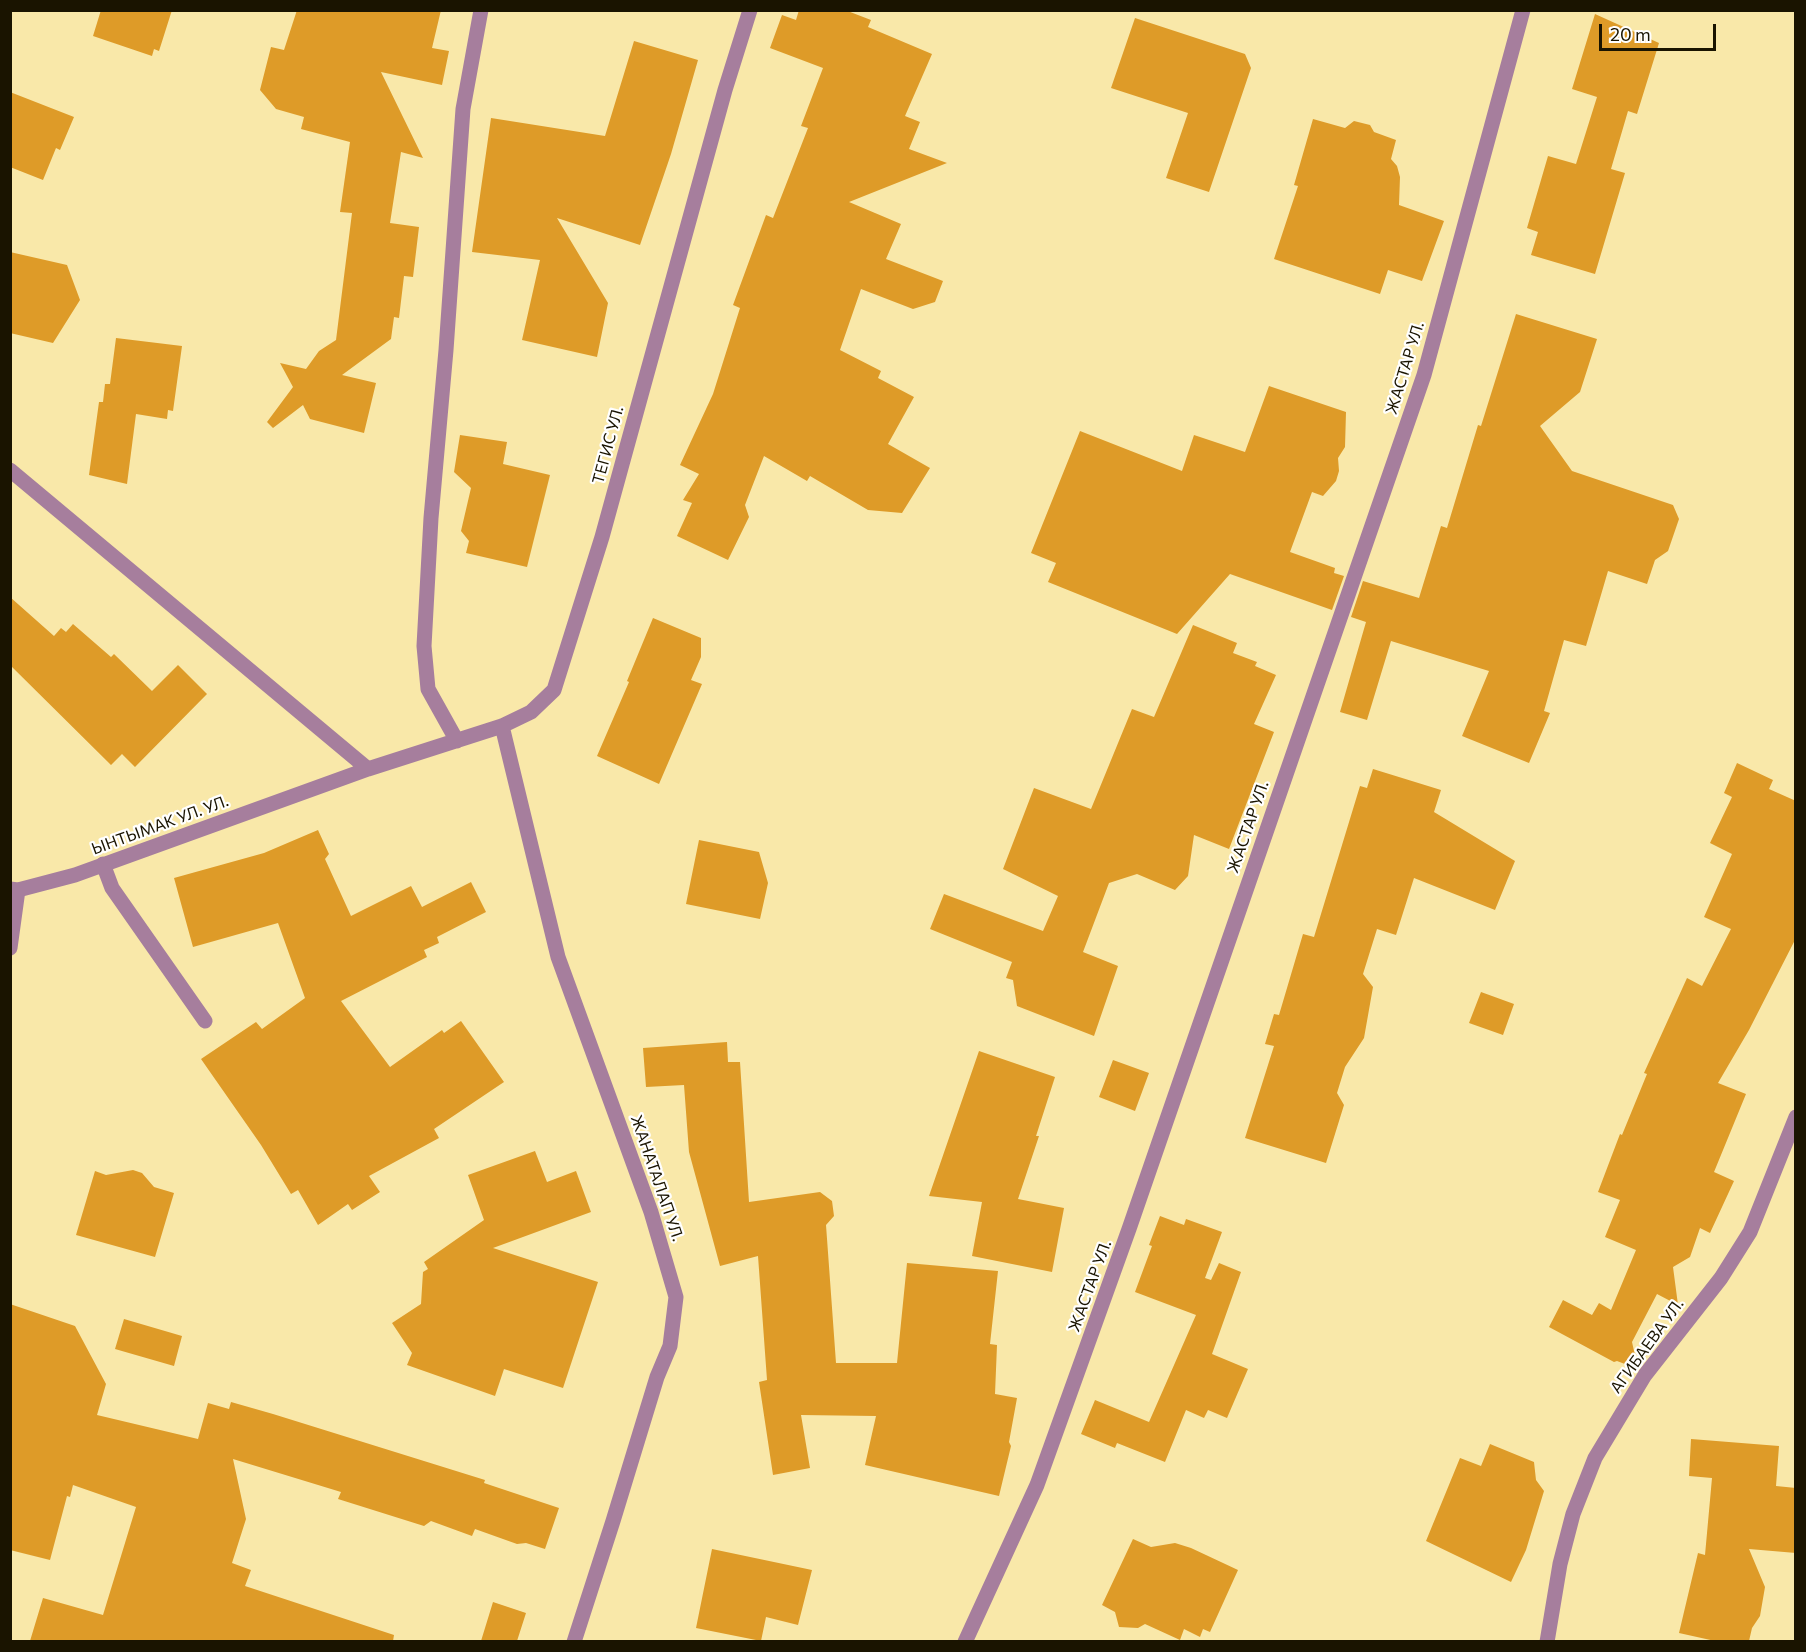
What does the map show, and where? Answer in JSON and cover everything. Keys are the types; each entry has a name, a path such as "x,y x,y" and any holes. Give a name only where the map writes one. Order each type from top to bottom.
{"street":[{"path":"457,741 428,688 424,646 430,518 446,350 463,109 482,10"},
{"name":"ТЕГИС УЛ.","path":"368,769 502,726 531,712 554,690 602,537 663,309 750,10"},
{"name":"ЖАСТАР УЛ.","path":"965,1641 1045,1463 1129,1229 1424,375 1523,10"},
{"path":"10,470 368,769"},
{"name":"ЖАНАТАЛАП УЛ.","path":"502,726 558,957 651,1212 676,1297 670,1346 657,1377 574,1641"},
{"name":"ЫНТЫМАК УЛ. УЛ.","path":"10,948 14,889 75,875 368,769"},
{"path":"103,864 112,888 206,1021"},
{"name":"АГИБАЕВА УЛ.","path":"1547,1641 1560,1564 1573,1514 1595,1458 1645,1375 1721,1278 1750,1232 1796,1117"}],"building":[{"path":"101,10 172,10 159,51 154,49 152,56 93,36"},
{"path":"297,10 441,10 432,48 449,51 442,85 381,72 423,158 401,152 390,223 419,227 413,277 404,276 399,318 394,317 391,339 342,375 376,383 364,433 310,419 303,405 273,428 267,422 293,387 280,363 306,369 319,351 336,340 352,213 340,212 350,142 301,129 304,117 276,109 260,90 271,47 284,50"},
{"path":"799,10 845,10 871,20 868,27 932,54 905,116 920,122 909,149 947,163 849,202 901,224 886,259 943,281 935,302 913,309 861,289 840,350 881,371 878,378 914,397 888,444 930,468 902,513 868,510 810,476 807,481 764,456 745,505 749,517 728,560 677,536 692,503 683,500 699,474 680,465 713,394 740,308 733,305 766,215 773,218 808,128 801,126 823,68 770,48 782,15 796,20"},
{"path":"1595,14 1659,43 1637,114 1628,111 1611,169 1625,173 1595,274 1531,255 1538,232 1527,228 1548,156 1576,164 1597,97 1572,89"},
{"path":"1135,18 1245,54 1251,68 1209,192 1166,178 1188,113 1111,88"},
{"path":"634,41 698,60 671,154 640,245 557,218 608,303 597,357 522,340 540,260 472,252 491,118 605,136"},
{"path":"10,92 74,117 60,150 56,148 43,180 10,167"},
{"path":"1313,119 1345,128 1354,121 1370,125 1374,132 1396,140 1391,159 1397,166 1400,177 1399,205 1444,221 1422,281 1388,270 1380,294 1274,259 1298,186 1294,185"},
{"path":"10,252 67,265 80,300 53,343 10,333"},
{"path":"1516,314 1597,339 1580,392 1540,426 1572,471 1673,505 1679,519 1668,551 1655,560 1647,584 1608,571 1586,646 1564,640 1544,711 1550,713 1529,763 1462,736 1489,671 1391,641 1367,720 1340,712 1366,622 1351,617 1363,581 1419,598 1441,526 1447,528 1478,425 1481,426"},
{"path":"116,338 182,346 173,411 168,410 167,419 136,414 127,484 89,475 99,402 103,402 105,384 110,384"},
{"path":"1269,386 1346,412 1345,447 1338,458 1339,471 1336,481 1323,496 1312,492 1290,552 1335,568 1334,573 1344,576 1332,610 1230,574 1177,634 1048,582 1056,563 1031,553 1080,431 1182,471 1194,435 1245,452"},
{"path":"460,435 507,442 503,464 550,475 527,567 466,553 469,541 461,531 471,488 454,472"},
{"path":"10,597 54,636 61,628 66,632 73,624 111,657 114,654 152,691 178,665 207,694 135,767 122,754 111,765 10,665"},
{"path":"653,618 701,638 701,657 691,680 702,684 659,784 597,756 629,682 627,681"},
{"path":"1193,625 1237,643 1233,653 1257,662 1255,666 1276,675 1254,724 1274,732 1229,849 1194,835 1188,876 1175,890 1137,874 1109,883 1083,952 1118,966 1094,1036 1017,1006 1013,980 1006,978 1012,962 930,929 944,894 1043,931 1058,896 1003,869 1034,788 1091,809 1132,709 1154,717"},
{"path":"1737,763 1773,780 1769,789 1796,801 1796,938 1749,1030 1718,1083 1746,1094 1714,1172 1734,1181 1710,1233 1700,1228 1690,1257 1673,1267 1678,1305 1657,1294 1632,1342 1638,1369 1614,1362 1549,1327 1563,1300 1592,1315 1599,1303 1611,1310 1636,1250 1605,1237 1620,1200 1598,1192 1620,1134 1622,1135 1647,1074 1644,1073 1687,978 1702,986 1731,929 1704,917 1732,854 1710,843 1732,797 1724,793"},
{"path":"1373,769 1441,790 1434,812 1515,861 1495,910 1414,878 1396,935 1377,929 1363,974 1373,987 1364,1038 1345,1067 1337,1093 1344,1105 1326,1163 1245,1138 1274,1046 1265,1044 1274,1014 1279,1015 1303,934 1314,937 1360,786 1367,788"},
{"path":"318,830 329,854 325,859 351,916 411,886 422,907 471,882 486,912 437,937 439,943 424,950 427,957 341,1001 390,1067 442,1030 444,1033 461,1021 504,1082 434,1129 439,1138 369,1176 380,1192 352,1210 348,1204 318,1225 298,1190 291,1194 261,1145 201,1059 256,1022 262,1029 305,998 278,923 193,947 174,878 264,853"},
{"path":"699,840 759,852 768,883 760,919 686,904"},
{"path":"1481,992 1514,1004 1503,1035 1469,1023"},
{"path":"727,1042 728,1062 740,1062 749,1202 820,1192 832,1201 834,1216 826,1225 836,1363 897,1363 907,1263 998,1271 990,1344 997,1345 995,1394 1017,1398 1009,1442 1011,1446 999,1496 865,1465 876,1416 801,1415 810,1468 773,1475 759,1382 767,1380 758,1256 720,1266 689,1152 684,1085 646,1087 643,1048"},
{"path":"979,1051 1055,1077 1036,1136 1039,1136 1018,1199 1064,1208 1052,1272 972,1256 982,1202 929,1196"},
{"path":"1113,1060 1149,1073 1135,1111 1099,1097"},
{"path":"535,1151 547,1182 576,1171 591,1212 493,1248 598,1282 563,1388 504,1369 495,1396 407,1365 412,1353 392,1323 421,1304 423,1272 428,1269 424,1262 484,1220 468,1175"},
{"path":"133,1170 142,1173 154,1187 174,1193 155,1257 76,1235 95,1171 106,1175"},
{"path":"1160,1216 1184,1225 1186,1219 1222,1232 1205,1278 1211,1280 1219,1263 1241,1272 1212,1354 1248,1369 1227,1418 1208,1410 1204,1418 1186,1410 1165,1462 1117,1443 1115,1448 1081,1434 1095,1400 1149,1422 1196,1315 1135,1292"},
{"path":"10,1304 75,1326 106,1384 97,1415 198,1439 208,1403 229,1409 231,1402 273,1414 485,1480 484,1483 559,1508 545,1549 526,1543 517,1544 475,1529 472,1536 431,1521 424,1526 338,1499 341,1492 233,1459 246,1519 232,1563 251,1570 245,1586 394,1635 393,1641 30,1641 43,1598 103,1615 136,1507 73,1485 70,1497 67,1496 50,1560 10,1550"},
{"path":"124,1319 182,1336 174,1366 115,1349"},
{"path":"1691,1439 1779,1446 1776,1486 1796,1488 1796,1553 1749,1549 1765,1587 1760,1616 1752,1628 1749,1641 1715,1641 1679,1633 1698,1553 1705,1555 1712,1478 1689,1476"},
{"path":"1490,1444 1534,1462 1536,1480 1544,1491 1526,1550 1511,1582 1426,1541 1460,1458 1481,1466"},
{"path":"1133,1539 1151,1547 1175,1543 1238,1570 1210,1632 1203,1629 1200,1637 1184,1629 1180,1640 1145,1624 1138,1628 1119,1627 1115,1612 1102,1605"},
{"path":"712,1549 812,1570 798,1625 766,1617 761,1641 696,1628"},
{"path":"493,1602 526,1613 517,1641 481,1641"}]}
